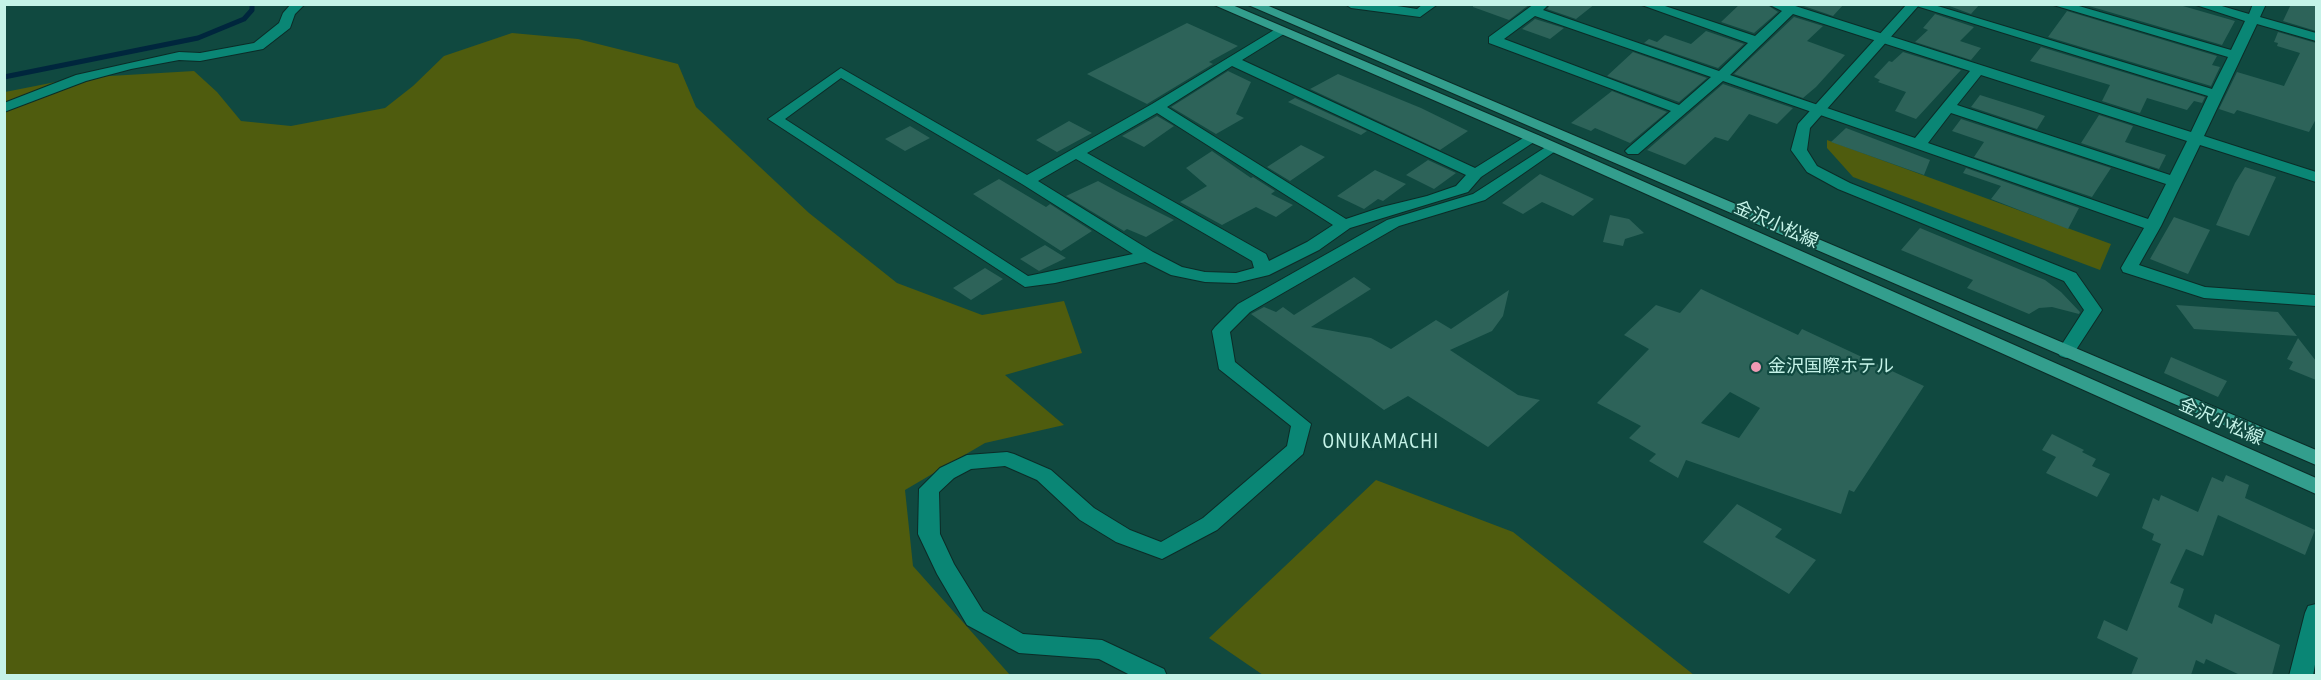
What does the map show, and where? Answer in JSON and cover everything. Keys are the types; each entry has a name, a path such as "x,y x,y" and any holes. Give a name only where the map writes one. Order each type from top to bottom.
{"main road":[{"name":"金沢小松線","path":"1218,4 1279,32 1533,138 2316,486"},
{"name":"金沢小松線","path":"1252,4 2316,458"}],"street":[{"path":"4,108 81,78 130,65 179,56 200,57 258,46 285,25 289,13 299,4"},
{"path":"1351,4 1420,13 1432,4"},
{"path":"1645,4 1757,41"},
{"path":"1774,4 2314,177 2316,160"},
{"path":"2066,352 2093,310 2070,277 1918,217 1844,186 1812,169 1799,150 1803,127 1915,4 2215,94"},
{"path":"2056,4 2235,55"},
{"path":"2199,4 2257,12 2316,37"},
{"path":"1680,110 1494,40 1539,8 1721,76 2153,226"},
{"path":"1633,151 1721,76 1790,10"},
{"path":"2257,12 2215,94 2153,226 2129,268 2204,292 2316,301"},
{"path":"1027,181 1157,107 1279,32"},
{"path":"1233,62 1476,174"},
{"path":"1918,145 1978,70"},
{"path":"1147,256 1055,278 1025,282 775,119 841,72 1027,181 1147,256 1177,271 1205,277 1236,278 1263,271 1313,246 1344,225 1388,210 1432,201 1462,189 1476,174 1533,138"},
{"path":"1157,107 1344,225"},
{"path":"1948,107 2173,181"},
{"path":"1156,675 1102,650 1019,643 975,618 945,568 929,534 929,489 947,473 967,462 1007,459 1044,475 1087,514 1123,536 1162,551 1210,524 1296,449 1300,424 1226,365 1221,331 1244,309 1393,223 1479,197 1552,147"},
{"path":"1076,153 1260,258 1263,271"},
{"path":"2301,675 2312,641 2316,614"}],"green space":[{"path":"512,33 578,39 678,64 696,107 809,213 897,283 982,315 1064,301 1082,353 1005,375 1064,425 985,443 905,490 913,566 1010,675 5,676 5,92 76,78 194,71 217,92 241,121 291,126 385,108 413,86 444,56"},
{"path":"1827,140 2111,244 2100,270 1853,177 1827,148"},
{"path":"1376,480 1513,532 1694,675 1263,675 1209,638"}],"building":[{"path":"1473,4 1530,4 1509,20 1473,7"},
{"path":"1551,4 1595,4 1576,19 1547,9"},
{"path":"1740,4 1766,4 1778,12 1754,33 1721,22"},
{"path":"1798,4 1844,4 1833,16"},
{"path":"1944,4 1980,4 1971,14"},
{"path":"2082,4 2176,4 2235,21 2222,45"},
{"path":"2291,4 2316,4 2316,31 2283,21"},
{"path":"2067,11 2217,56 2212,65 2220,67 2211,86 2048,37"},
{"path":"1935,14 1974,27 1960,41 1981,48 1971,60 1915,42 1928,30 1923,28"},
{"path":"1794,17 1823,26 1807,41 1845,55 1816,87 1803,98 1734,74"},
{"path":"1535,19 1564,28 1550,39 1522,29"},
{"path":"1187,23 1238,46 1209,62 1213,64 1147,104 1087,74"},
{"path":"1706,31 1744,44 1718,68 1644,43 1649,39 1657,42 1665,35 1691,44"},
{"path":"2278,32 2316,43 2316,119 2309,132 2237,110 2234,114 2219,109 2237,72 2284,86 2300,53 2277,46 2278,43 2274,42"},
{"path":"2041,47 2205,97 2202,103 2194,101 2187,110 2147,98 2140,113 2102,101 2110,85 2030,61"},
{"path":"1633,52 1707,78 1679,102 1607,76"},
{"path":"1903,52 1961,70 1916,119 1895,111 1906,92 1878,82 1880,80 1874,77 1889,61 1892,62"},
{"path":"1228,71 1251,82 1236,114 1244,118 1216,134 1171,107"},
{"path":"1338,74 1421,108 1468,131 1440,150 1310,89"},
{"path":"1723,84 1793,108 1777,124 1749,114 1728,141 1715,137 1685,165 1647,150"},
{"path":"1612,91 1667,112 1630,143 1595,128 1591,131 1571,123"},
{"path":"1980,95 2045,116 2037,129 1971,107"},
{"path":"1295,98 1367,131 1361,135 1288,102"},
{"path":"2099,115 2133,126 2125,142 2166,155 2159,169 2081,143"},
{"path":"1157,116 1174,126 1144,147 1122,136"},
{"path":"1961,119 2111,168 2092,197 1974,157 1984,142 1952,131"},
{"path":"1069,121 1092,133 1057,152 1036,140"},
{"path":"910,126 930,138 905,151 885,139"},
{"path":"1846,128 1930,160 1924,175 1831,142"},
{"path":"1301,145 1325,157 1290,181 1267,167"},
{"path":"1212,151 1251,178 1253,177 1275,191 1271,194 1293,205 1276,217 1256,207 1222,225 1180,202 1207,186 1186,168"},
{"path":"1428,160 1456,173 1434,189 1406,175"},
{"path":"2245,167 2276,177 2249,236 2216,225"},
{"path":"1966,168 2079,208 2068,229 1991,199 2001,186 1963,173"},
{"path":"1375,170 1406,184 1383,201 1378,199 1364,209 1337,196"},
{"path":"1540,174 1594,199 1573,216 1542,202 1523,214 1502,203"},
{"path":"999,179 1046,207 1050,204 1092,231 1061,251 973,194"},
{"path":"1098,181 1174,220 1146,237 1127,229 1124,231 1066,196"},
{"path":"1610,215 1629,219 1644,233 1625,239 1623,246 1603,242"},
{"path":"2174,217 2210,230 2188,274 2150,259"},
{"path":"1920,228 2045,280 2061,292 2080,312 2079,314 2052,307 2039,308 2029,314 1967,288 1973,280 1901,250"},
{"path":"1045,245 1066,258 1039,271 1020,259"},
{"path":"985,268 1003,279 971,300 953,288"},
{"path":"1354,277 1371,289 1311,327 1371,338 1391,349 1436,320 1451,329 1509,290 1503,316 1492,331 1450,350 1518,395 1540,400 1488,447 1408,396 1384,410 1251,314 1264,307 1276,312 1283,307 1294,315"},
{"name":"金沢国際ホテル","path":"1701,289 1798,335 1802,329 1924,386 1854,492 1849,490 1841,514 1686,460 1678,478 1649,461 1656,454 1629,438 1641,426 1597,403 1649,349 1624,335 1656,305 1680,313","holes":["1730,392 1760,408 1739,438 1701,423"]},
{"path":"2176,305 2278,312 2297,336 2194,329"},
{"path":"2298,338 2316,361 2316,380 2289,369 2293,362 2287,359"},
{"path":"2171,357 2227,381 2218,397 2164,373"},
{"path":"2052,434 2084,450 2082,452 2096,459 2092,466 2110,474 2097,497 2046,473 2056,457 2042,450"},
{"path":"2226,475 2249,485 2245,498 2315,530 2305,555 2218,515 2203,556 2186,549 2170,583 2184,589 2178,607 2212,624 2215,614 2280,645 2272,675 2240,675 2206,659 2204,664 2196,660 2191,675 2131,675 2138,658 2097,638 2104,620 2127,631 2161,544 2152,540 2154,534 2142,528 2153,498 2159,501 2161,495 2198,512 2212,477 2223,482"},
{"path":"1737,504 1782,529 1775,537 1816,560 1789,594 1703,542"}],"waterway":[{"path":"4,77 198,38 244,19 252,10 252,4"}],"place":[{"name":"金沢国際ホテル","path":"1756,367"}],"district":[{"name":"ONUKAMACHI","path":"1381,442"}]}
